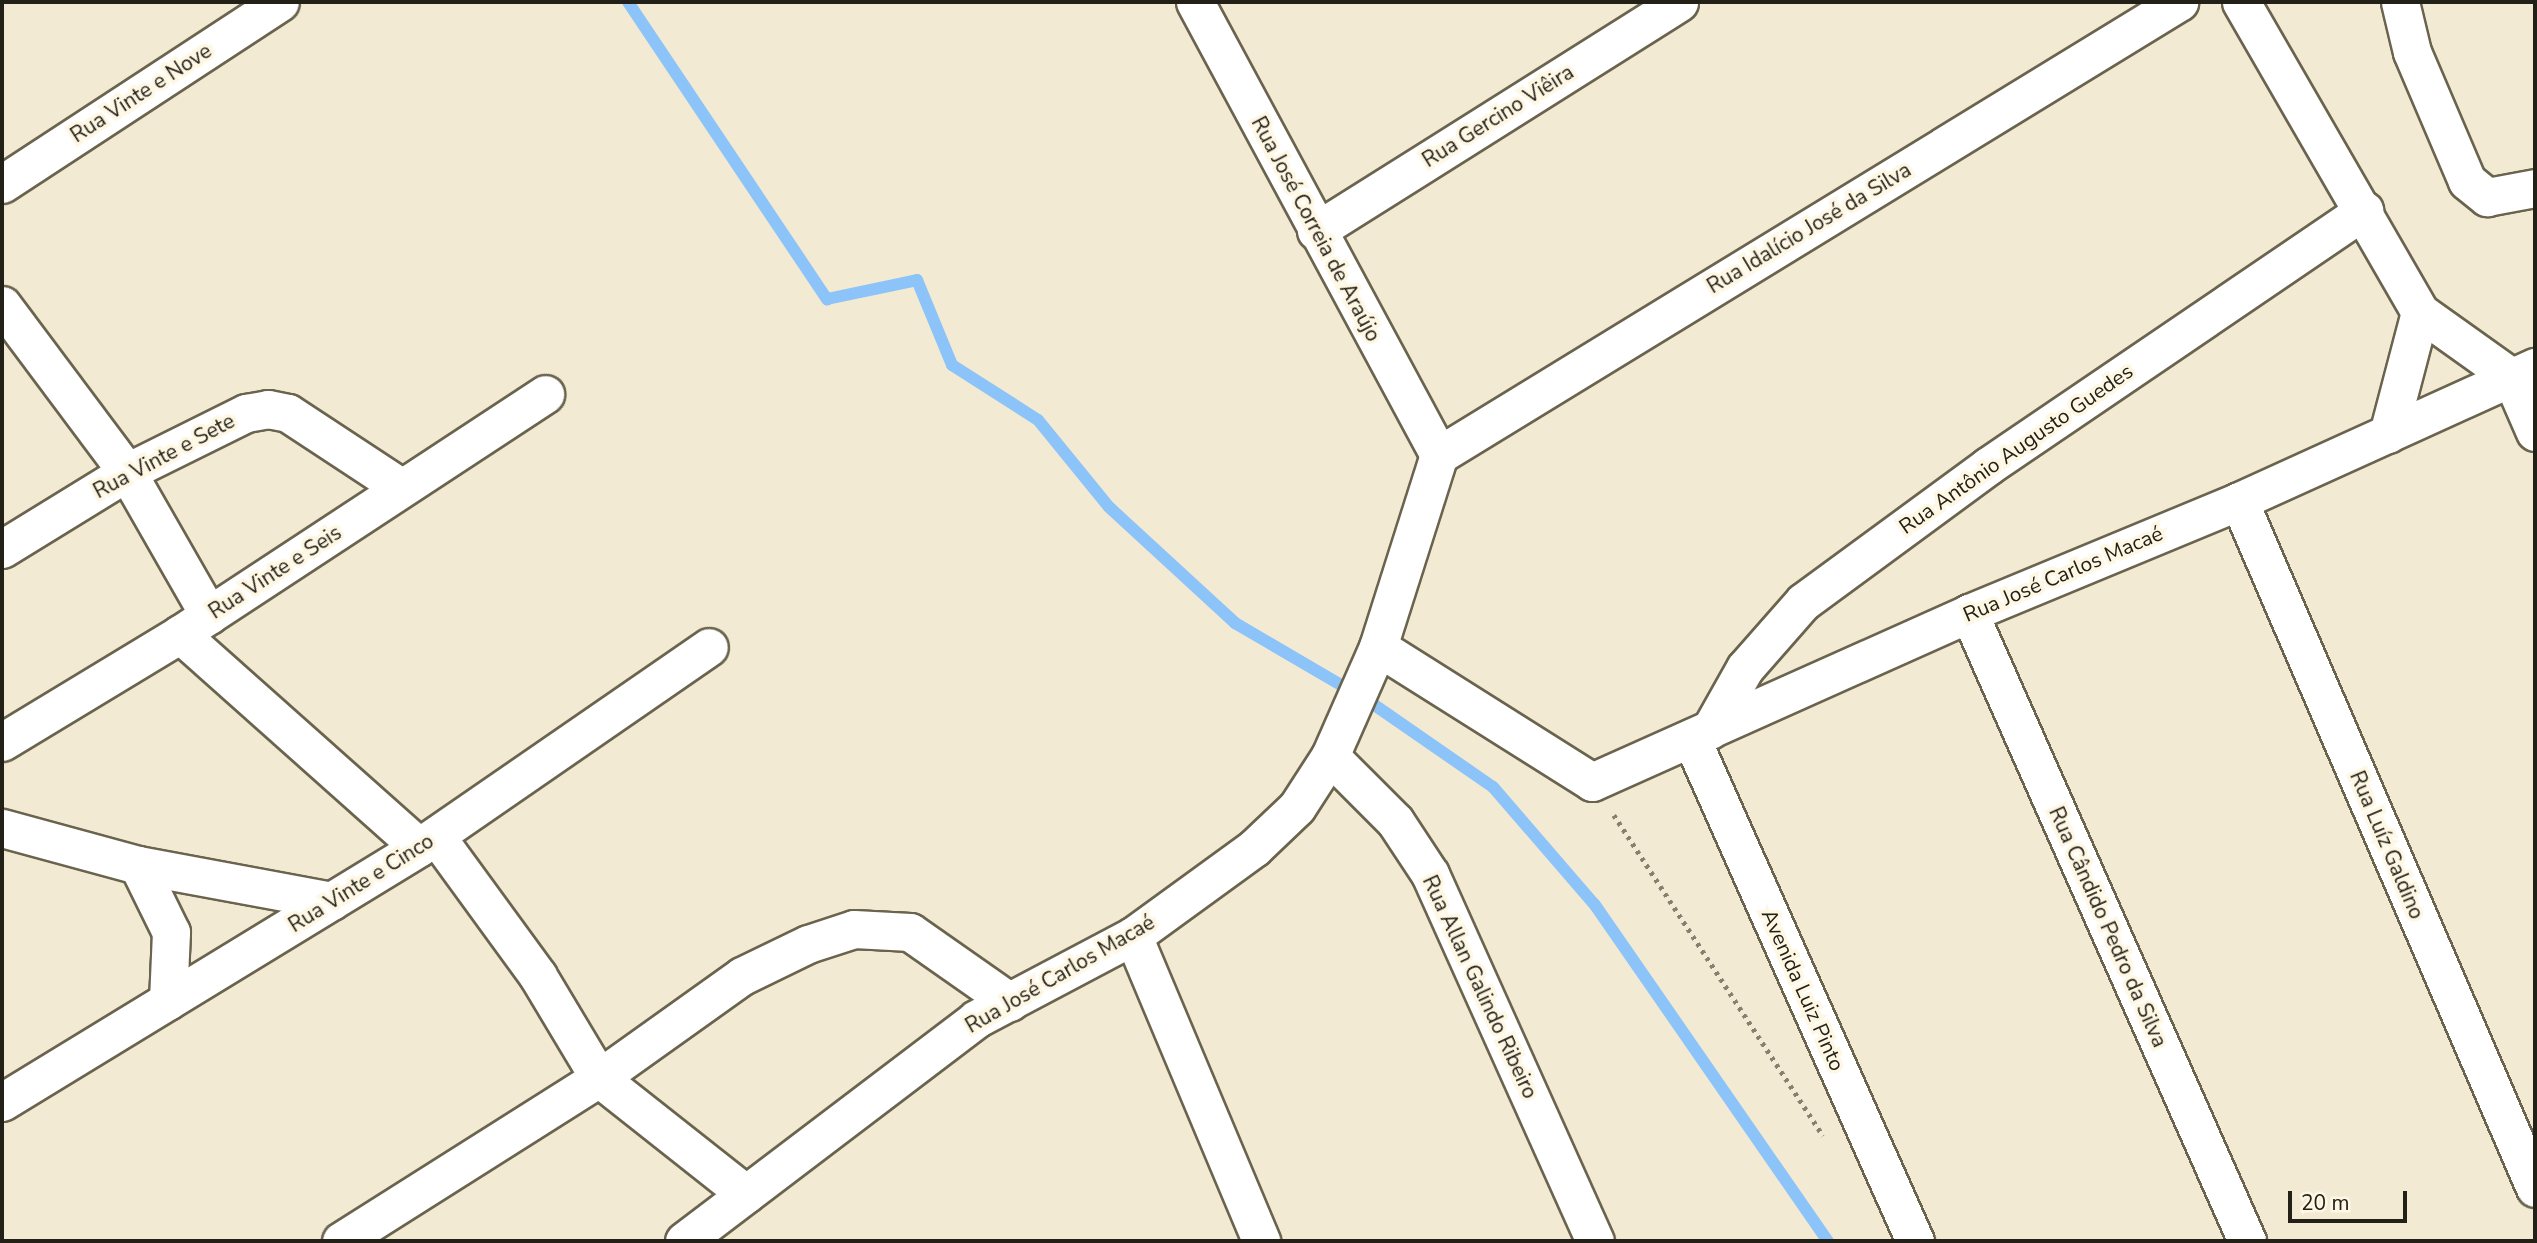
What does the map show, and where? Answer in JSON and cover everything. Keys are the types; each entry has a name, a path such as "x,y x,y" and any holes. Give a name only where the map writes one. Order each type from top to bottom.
{"street":[{"name":"Rua Vinte e Nove","path":"2,184 280,2"},
{"name":"Rua José Correia de Araújo","path":"1195,2 1439,455"},
{"name":"Rua Gercino Viêira","path":"1316,231 1679,2"},
{"name":"Rua Idalício José da Silva","path":"1439,455 2179,2"},
{"path":"2241,2 2364,210 2420,312 2523,372 2535,432"},
{"path":"2400,2 2412,52 2467,181 2487,197 2535,188"},
{"name":"Rua Antônio Augusto Guedes","path":"1701,734 1745,668 1803,602 1988,466 2364,210"},
{"path":"2,306 127,472 195,625 428,842 538,976 599,1078 746,1194"},
{"path":"2388,434 2420,312"},
{"name":"Rua José Carlos Macaé","path":"1592,782 1969,613 2239,501 2523,372"},
{"name":"Rua Vinte e Seis","path":"2,742 195,625 545,394"},
{"name":"Rua Vinte e Sete","path":"2,549 127,472 246,412 268,409 288,413 402,488"},
{"name":"Rua José Carlos Macaé","path":"684,1241 976,1018 1133,936 1254,848 1297,807 1330,756 1378,648 1439,455"},
{"name":"Rua Luíz Galdino","path":"2239,501 2535,1188"},
{"name":"Rua Cândido Pedro da Silva","path":"1969,613 2247,1241"},
{"name":"Rua Vinte e Cinco","path":"2,1102 428,842 709,648"},
{"path":"1378,648 1592,782"},
{"name":"Avenida Luiz Pinto","path":"1701,734 1915,1241"},
{"name":"Rua Allan Galindo Ribeiro","path":"1330,756 1395,821 1430,874 1595,1241"},
{"path":"2,828 138,866 332,901"},
{"path":"138,866 171,932 168,1001"},
{"path":"341,1241 599,1078 742,976 808,944 854,929 910,932 1010,1002"},
{"path":"1133,936 1261,1241"}],"path":[{"path":"1592,782 1825,1140"}],"waterway":[{"path":"628,2 827,299 917,280 952,365 1038,420 1109,507 1235,623 1341,685"},
{"path":"1373,704 1493,787 1595,905 1828,1241"}]}
